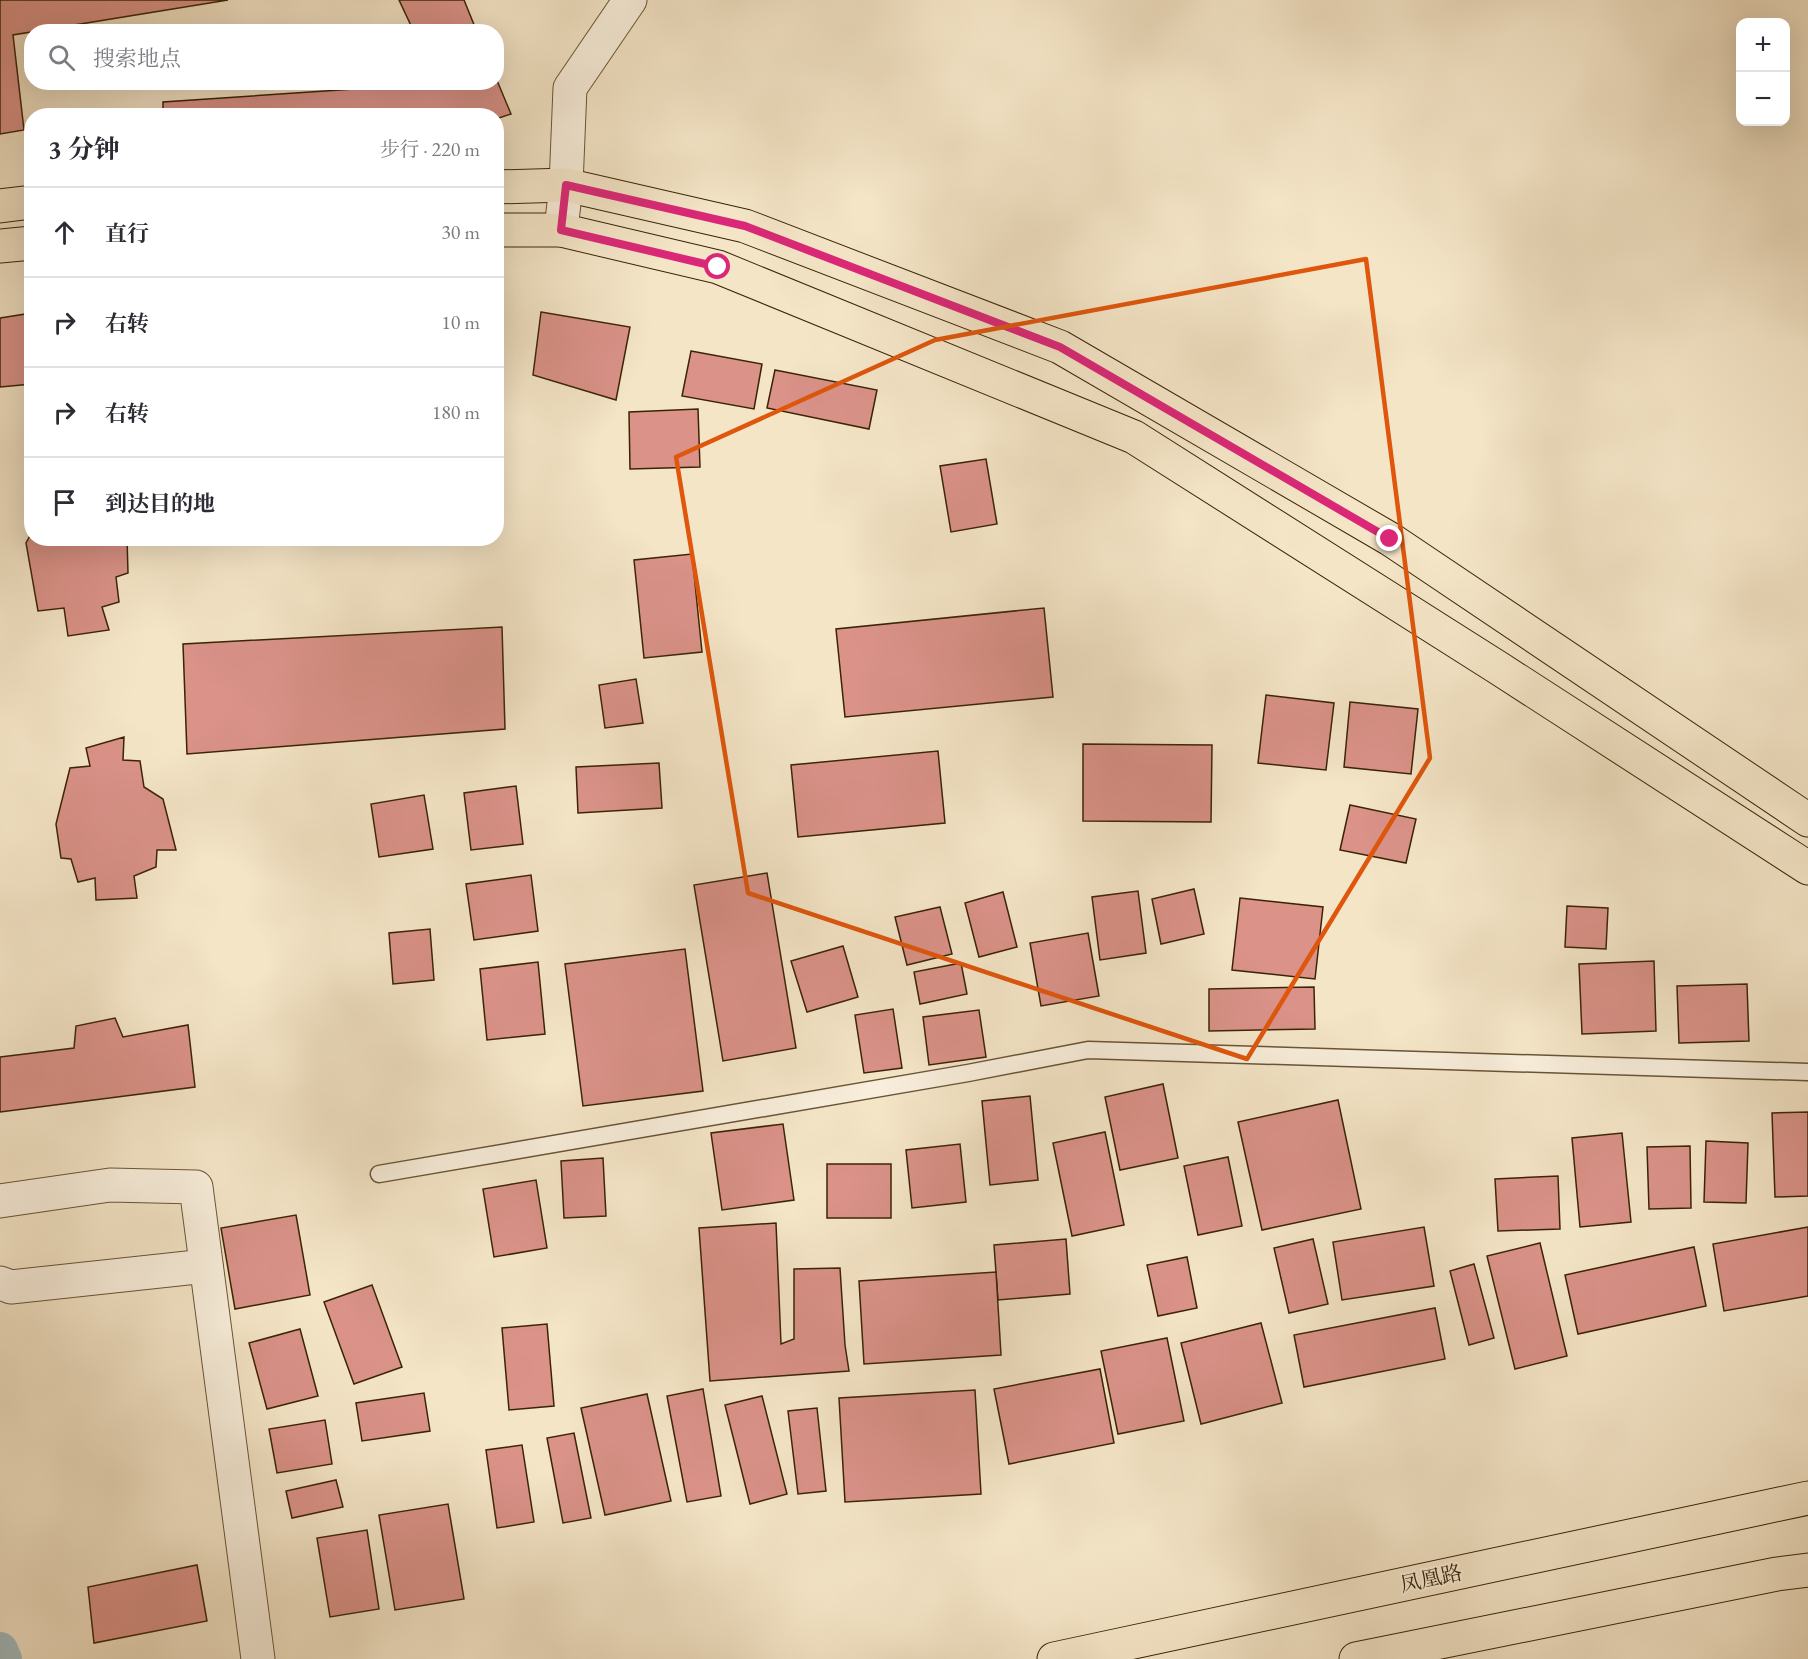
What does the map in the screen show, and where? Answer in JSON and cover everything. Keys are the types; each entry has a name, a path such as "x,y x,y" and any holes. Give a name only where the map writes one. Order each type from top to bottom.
{"main road":[{"path":"504,187 566,185 745,226 1060,347 1390,539 1808,820"},
{"path":"0,206 24,202"},
{"path":"504,230 561,230 718,267 1134,437 1808,868"},
{"path":"0,246 24,244"},
{"name":"凤凰路","path":"1054,1659 1808,1498"},
{"path":"1356,1659 1798,1570"}],"street":[{"path":"561,230 566,185 570,88 630,0"},
{"path":"0,1201 110,1185 196,1187 258,1659"},
{"path":"0,1283 11,1287 206,1266"}],"lane":[{"path":"379,1174 968,1073 1088,1050 1808,1072"}],"highlighted area":[{"path":"1366,259 1430,758 1247,1059 748,893 676,457 935,340"}],"building":[{"path":"0,0 228,0 81,24 24,24 24,33 13,35 24,130 0,134"},
{"path":"399,0 464,0 474,24 410,24"},
{"path":"340,90 501,90 511,114 504,116 504,108 163,108 163,102"},
{"path":"541,312 630,327 616,400 533,375"},
{"path":"24,314 24,385 0,387 0,318"},
{"path":"691,351 762,364 754,409 682,396"},
{"path":"775,370 877,390 869,429 767,408"},
{"path":"698,409 700,467 630,469 629,412"},
{"path":"986,459 997,524 951,532 940,466"},
{"path":"27,546 127,546 128,573 116,577 119,602 102,607 109,630 68,636 64,608 38,611"},
{"path":"692,554 702,652 644,658 634,560"},
{"path":"1044,608 1053,697 845,717 836,629"},
{"path":"502,627 505,729 187,754 183,644"},
{"path":"636,679 643,723 605,728 599,685"},
{"path":"1266,695 1334,703 1326,770 1258,763"},
{"path":"1350,702 1418,709 1411,774 1344,767"},
{"path":"124,737 123,760 140,761 144,787 163,799 176,850 157,850 156,867 134,876 137,898 96,900 95,878 78,882 71,859 61,858 56,824 70,768 90,766 86,748"},
{"path":"1083,744 1212,745 1211,822 1083,821"},
{"path":"938,751 945,823 798,837 791,765"},
{"path":"659,763 662,808 578,813 576,767"},
{"path":"516,786 523,844 471,850 464,793"},
{"path":"424,795 433,849 379,857 371,804"},
{"path":"1350,805 1416,819 1406,863 1340,850"},
{"path":"767,873 796,1048 723,1061 694,885"},
{"path":"531,875 538,931 474,940 466,884"},
{"path":"1194,889 1204,934 1161,944 1152,899"},
{"path":"1138,891 1146,953 1100,960 1092,897"},
{"path":"1003,892 1017,947 979,957 965,903"},
{"path":"1240,898 1323,907 1315,979 1232,970"},
{"path":"1567,906 1608,908 1606,949 1565,947"},
{"path":"940,907 952,954 907,965 895,917"},
{"path":"430,929 434,980 393,984 389,933"},
{"path":"1088,933 1099,996 1041,1006 1030,943"},
{"path":"843,946 858,997 807,1012 791,961"},
{"path":"685,949 703,1091 583,1106 565,964"},
{"path":"1654,961 1656,1031 1582,1034 1579,964"},
{"path":"538,962 545,1034 487,1040 480,969"},
{"path":"961,963 967,994 920,1004 914,972"},
{"path":"1747,984 1749,1041 1679,1043 1677,986"},
{"path":"1314,987 1315,1029 1209,1031 1209,989"},
{"path":"893,1009 902,1068 864,1073 855,1015"},
{"path":"979,1010 986,1057 929,1065 923,1017"},
{"path":"115,1018 123,1037 188,1025 195,1087 0,1112 0,1057 74,1048 76,1026"},
{"path":"1163,1084 1178,1158 1120,1170 1105,1097"},
{"path":"1030,1096 1038,1180 990,1185 982,1101"},
{"path":"1338,1100 1361,1209 1262,1230 1238,1122"},
{"path":"1808,1112 1808,1196 1775,1197 1772,1113"},
{"path":"783,1124 794,1200 722,1210 711,1133"},
{"path":"1105,1132 1124,1225 1072,1236 1053,1143"},
{"path":"1622,1133 1631,1222 1580,1227 1572,1138"},
{"path":"1706,1141 1748,1143 1746,1203 1704,1202"},
{"path":"960,1144 966,1202 912,1208 906,1150"},
{"path":"1690,1146 1691,1208 1649,1209 1647,1147"},
{"path":"1228,1157 1242,1226 1198,1235 1184,1166"},
{"path":"603,1158 606,1216 564,1218 561,1161"},
{"path":"827,1164 891,1164 891,1218 827,1218"},
{"path":"1558,1176 1560,1229 1498,1231 1495,1179"},
{"path":"536,1180 547,1248 494,1257 483,1189"},
{"path":"296,1215 310,1295 235,1309 221,1228"},
{"path":"776,1223 781,1344 794,1339 794,1269 840,1268 849,1371 710,1381 699,1228"},
{"path":"1424,1227 1434,1286 1342,1300 1333,1242"},
{"path":"1808,1227 1808,1296 1724,1311 1713,1244"},
{"path":"1066,1239 1070,1294 998,1300 994,1245"},
{"path":"1313,1239 1328,1304 1289,1313 1274,1248"},
{"path":"1540,1243 1567,1356 1515,1369 1487,1256"},
{"path":"1694,1247 1706,1306 1578,1334 1565,1275"},
{"path":"1187,1257 1197,1308 1158,1316 1147,1265"},
{"path":"1474,1264 1494,1338 1469,1345 1450,1271"},
{"path":"996,1272 1001,1355 864,1364 859,1281"},
{"path":"372,1285 402,1367 354,1384 324,1302"},
{"path":"1435,1308 1445,1359 1304,1387 1294,1335"},
{"path":"1261,1323 1282,1403 1201,1424 1181,1343"},
{"path":"547,1324 554,1406 509,1410 502,1328"},
{"path":"300,1329 318,1396 267,1409 249,1343"},
{"path":"1167,1338 1184,1421 1118,1434 1101,1351"},
{"path":"1100,1369 1114,1443 1009,1464 994,1389"},
{"path":"703,1389 721,1496 687,1502 667,1396"},
{"path":"975,1390 981,1494 845,1502 839,1398"},
{"path":"424,1393 430,1431 362,1441 356,1403"},
{"path":"647,1394 671,1501 605,1515 581,1408"},
{"path":"762,1396 787,1494 750,1504 725,1405"},
{"path":"817,1408 826,1491 798,1494 788,1411"},
{"path":"325,1420 332,1464 277,1473 269,1429"},
{"path":"574,1433 591,1518 563,1523 547,1438"},
{"path":"522,1445 534,1522 497,1528 486,1450"},
{"path":"336,1480 343,1507 292,1518 286,1491"},
{"path":"448,1504 464,1599 395,1610 379,1515"},
{"path":"367,1530 379,1609 330,1617 317,1538"},
{"path":"197,1565 207,1621 94,1643 88,1587"}],"waterway":[{"path":"0,1650 4,1659"}],"route":[{"path":"718,267 561,230 566,185 745,226 1060,347 1390,539"}]}
